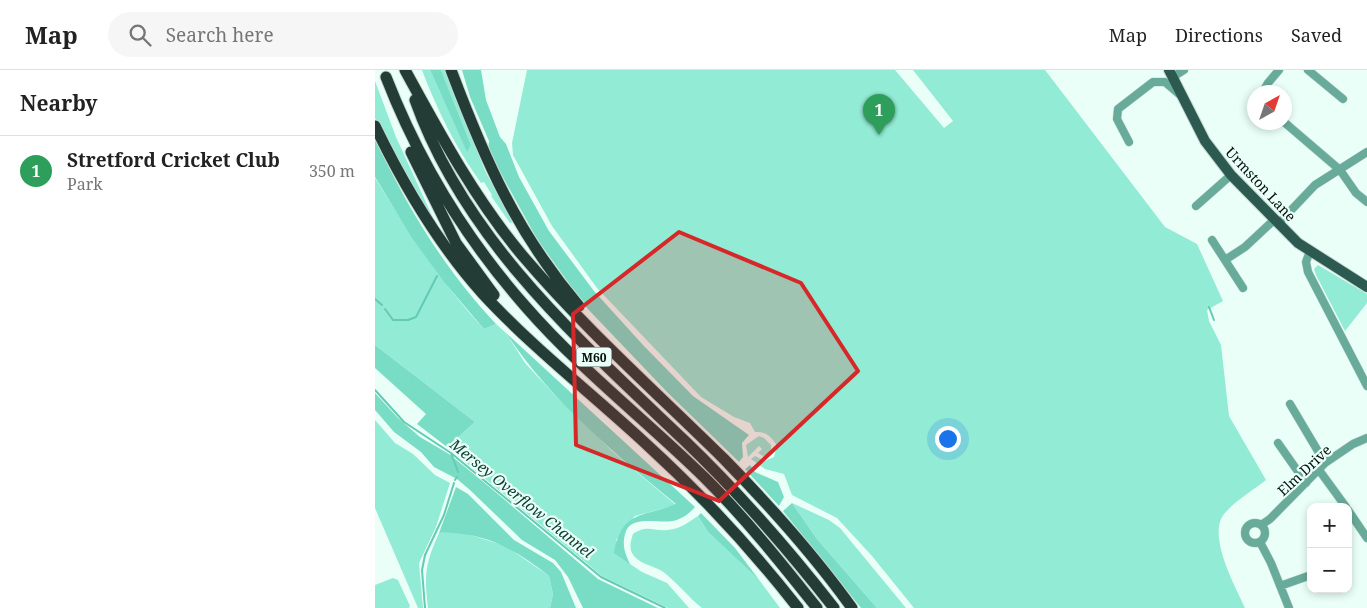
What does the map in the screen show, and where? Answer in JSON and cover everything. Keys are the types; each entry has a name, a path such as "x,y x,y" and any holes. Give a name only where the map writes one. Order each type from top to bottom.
{"highway":[{"name":"M60","path":"405,70 451,154 521,254 580,317 777,515 852,608"},
{"name":"M60","path":"405,70 439,155 478,222 507,260 537,296 595,358 731,487 765,524 834,608"},
{"name":"M60","path":"451,70 489,167 513,214 539,255 595,325 670,406"},
{"name":"M60","path":"386,73 407,143 456,243 489,289 530,339"},
{"name":"M60","path":"386,73 402,117 424,162 466,232 495,270 527,309 572,356 707,480 761,540 817,608"},
{"name":"M60","path":"375,126 419,206 454,259 499,310 690,486 752,552 798,608"}],"main road":[{"name":"Urmston Lane","path":"1171,73 1205,141 1231,175 1277,222 1310,252 1367,287"}],"street":[{"path":"1171,73 1184,70"},
{"path":"1267,85 1279,70"},
{"path":"1309,70 1343,99"},
{"path":"1129,142 1117,119 1118,109 1153,82 1165,82 1181,94"},
{"path":"1292,129 1340,170 1356,193 1367,202"},
{"path":"1225,260 1277,222 1307,192 1367,152"},
{"path":"1196,206 1231,175"},
{"path":"1212,240 1243,288"},
{"path":"1310,252 1306,262 1308,272 1367,386"},
{"path":"1290,404 1325,464"},
{"name":"Elm Drive","path":"1261,524 1271,519 1325,464 1353,444 1367,438"},
{"path":"1278,443 1306,483"},
{"path":"1319,470 1343,503"},
{"path":"1352,516 1367,538"},
{"path":"1249,524 1261,524 1265,534 1259,542 1254,543 1248,540 1245,534 1249,524"},
{"path":"1259,542 1289,608"},
{"path":"1280,586 1307,576"}],"highlighted area":[{"path":"679,232 801,283 858,371 719,501 576,445 573,314"}],"green space":[{"path":"422,70 430,70 467,151 471,145 441,70 445,70 486,173 513,222 510,223 491,196 484,182 481,183 463,156 434,100"},
{"path":"430,70 441,70 471,145 467,152"},
{"path":"462,70 481,70 486,100 500,137 506,144 519,177 549,231 594,291 693,396 749,435 742,443 743,457 739,462 668,393 585,306 537,239 488,150 489,141 470,97"},
{"path":"527,70 895,70 944,128 953,121 913,70 1045,70 1165,227 1197,244 1223,301 1207,310 1209,321 1221,345 1229,416 1266,480 1228,509 1220,523 1219,535 1224,561 1245,608 914,608 872,556 837,518 792,495 784,474 765,469 751,459 755,456 765,461 774,457 777,446 768,435 755,432 750,423 734,417 701,397 597,288 552,226 513,155 512,143"},
{"path":"375,81 396,137 439,231 375,118"},
{"path":"375,138 400,188 428,236 460,282 496,324 484,329 444,282 412,238 375,177"},
{"path":"375,178 439,275 484,329 496,324 506,333 525,363 554,394 613,452 676,505 635,516 616,540 630,564 642,572 667,583 689,608 668,608 602,576 447,447 475,422 375,345"},
{"path":"1318,265 1367,294 1367,303 1345,331 1316,275 1314,269"},
{"path":"506,333 695,507 685,516 676,520 667,522 638,522 628,528 624,538 624,546 630,564 614,553 617,539 622,529 636,517 676,504 607,445 563,404 524,358"},
{"path":"375,345 475,422 447,447 417,424 426,414 375,368"},
{"path":"375,393 398,418 420,437 449,454 598,579 658,608 583,608 568,577 555,560 522,540 457,479 434,467 421,452 394,432 375,410"},
{"path":"375,420 395,443 413,454 435,475 450,483 436,527 419,563 423,608 418,608 375,508"},
{"path":"759,436 771,445 771,454 763,456 758,453 762,449 759,446 748,457 746,445"},
{"path":"750,465 755,472 778,482 784,497 779,506 745,469"},
{"path":"456,487 468,494 514,540 553,563 561,572 576,608 550,608 553,594 549,576 511,550 470,535 439,533"},
{"path":"792,503 829,520 840,528 906,608 877,608 817,539"},
{"path":"792,503 817,539 877,608 861,608 783,511"},
{"path":"701,513 735,548 760,581 708,532 698,516"},
{"path":"698,516 708,532 760,581 780,608 702,608 662,571 641,562 632,553 630,546 633,534 638,531 643,529 663,530 676,528"},
{"path":"461,532 506,546 549,576 553,594 550,608 428,608 426,578 428,562 439,533"},
{"path":"393,578 398,580 410,606 409,608 375,608 375,585"}],"waterway":[{"path":"385,309 393,320 408,320 416,317 437,276"},
{"path":"375,299 382,305"},
{"path":"1209,307 1214,320"},
{"name":"Mersey Overflow Channel","path":"375,390 404,422 451,453 601,577 665,608"},
{"path":"451,453 458,472"},
{"path":"425,608 422,570 425,555 444,515 454,483"}],"place":[{"name":"Stretford Cricket Club","path":"879,135"}]}
